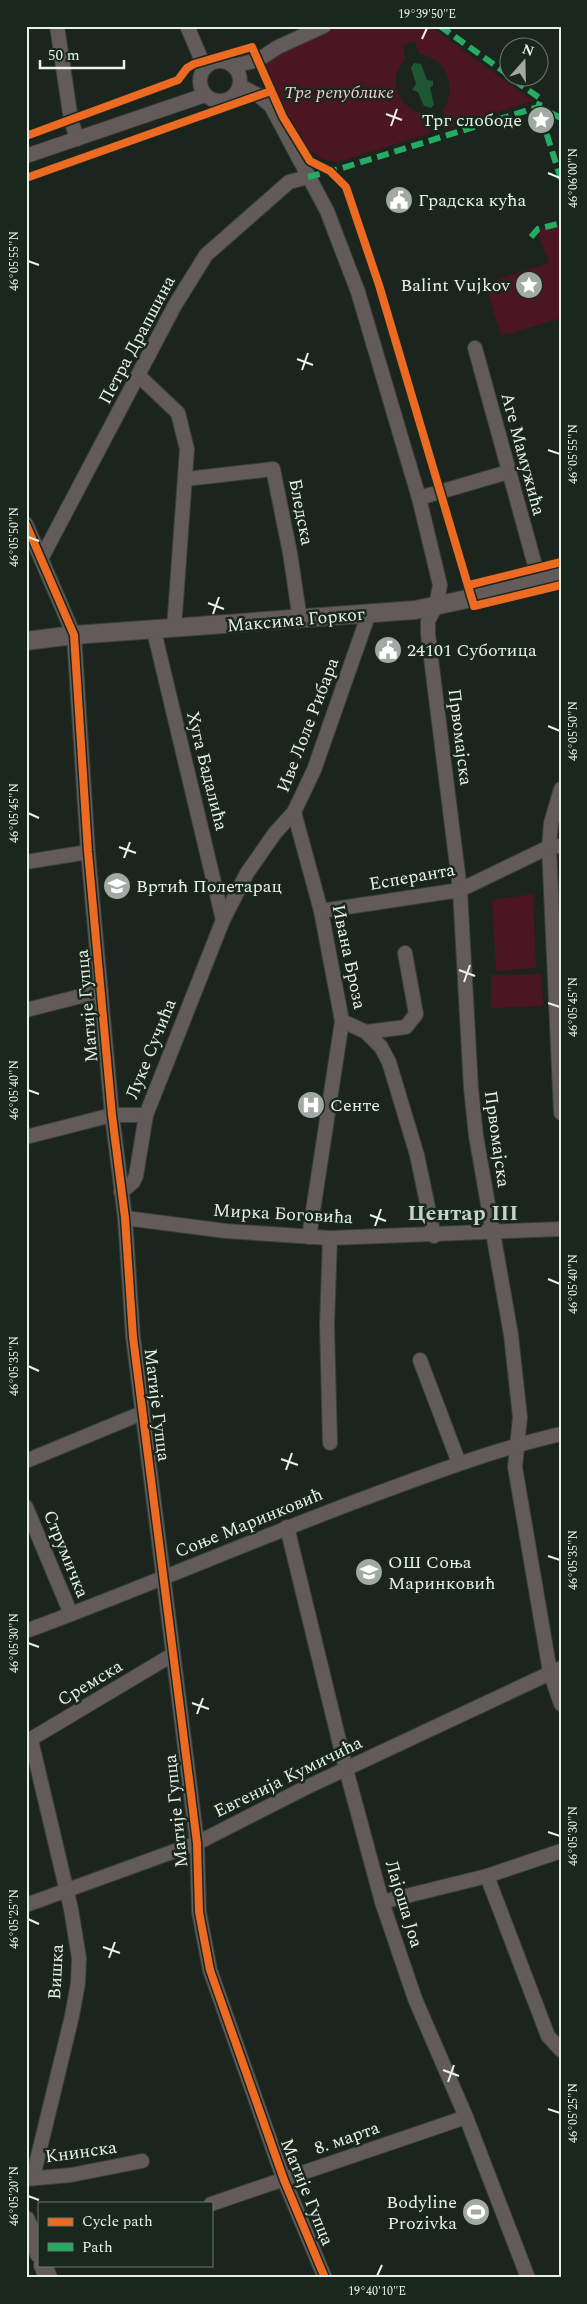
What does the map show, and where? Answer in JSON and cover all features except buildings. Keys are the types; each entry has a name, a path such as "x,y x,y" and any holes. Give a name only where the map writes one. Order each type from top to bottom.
{"main road":[{"name":"Максима Горког","path":"26,641 74,635 174,630 300,620 436,606 561,573"},
{"path":"26,2220 38,2251"},
{"path":"43,2266 48,2278"}],"street":[{"path":"57,26 72,120 77,139"},
{"path":"187,26 205,68"},
{"path":"233,66 250,63 278,47 324,26"},
{"path":"222,61 233,66 240,75 238,92 228,100 216,101 206,95 200,84 205,68 210,64 222,61"},
{"name":"Првомајска","path":"240,86 258,94 271,106 327,212 358,292 419,498 440,584 436,606 428,621 428,634 460,890 471,1088 476,1136 511,1335 520,1417 515,1467 561,1704"},
{"path":"26,156 206,95"},
{"name":"Петра Драпшина","path":"41,559 175,305 206,255 289,182 308,176"},
{"name":"Аге Мамужића","path":"476,348 508,472 536,569"},
{"path":"139,376 178,413 187,449 174,630"},
{"name":"Бледска","path":"186,479 273,469 290,553 300,620"},
{"path":"419,498 508,472"},
{"name":"Матије Гупца","path":"26,524 74,635 88,852 112,1115 125,1218 133,1337 165,1578 172,1655 197,1843 198,1912 210,1970 284,2180 325,2278"},
{"name":"Иве Лоле Рибара","path":"223,920 247,873 275,833 294,812 314,770 369,614"},
{"name":"Хуга Бадалића","path":"154,630 223,920"},
{"path":"561,789 551,823 555,847 561,1113"},
{"name":"Ивана Броза","path":"294,812 321,911 342,1021 366,1032 381,1047 395,1080 418,1155 434,1236"},
{"name":"Есперанта","path":"321,911 460,890 555,847"},
{"path":"26,862 88,852"},
{"name":"Луке Сучића","path":"121,1192 133,1182 136,1176 146,1115 223,920"},
{"path":"366,1032 406,1027 416,1014 405,953"},
{"path":"26,1010 100,991"},
{"path":"310,1237 342,1021"},
{"path":"26,1137 112,1115 146,1115"},
{"name":"Мирка Боговића","path":"125,1218 226,1231 330,1238 434,1236 561,1229"},
{"path":"330,1238 327,1325 330,1443"},
{"path":"420,1360 459,1463"},
{"path":"26,1461 142,1413"},
{"name":"Соње Маринковић","path":"26,1631 165,1578 287,1527 459,1463 518,1444 561,1434"},
{"name":"Струмичка","path":"26,1507 71,1614"},
{"name":"Лајоша Јоа","path":"287,1527 346,1768 382,1902 415,1999 466,2117 528,2278"},
{"name":"Сремска","path":"29,1741 172,1655"},
{"name":"Евгенија Кумичића","path":"26,1906 197,1843 346,1768 555,1670"},
{"name":"Вишка","path":"29,1741 77,1938 78,1983 43,2143 30,2178"},
{"path":"382,1902 487,1876 561,1851"},
{"path":"487,1876 548,2036 561,2050"},
{"name":"8. марта","path":"212,2204 466,2117"},
{"name":"Книнска","path":"30,2178 72,2175 142,2161"}],"green space":[{"name":"Трг републике","path":"339,26 430,26 500,77 500,88 515,88 533,101 447,128 443,110 450,92 447,75 437,61 419,54 415,41 403,45 405,59 396,75 396,83 398,92 408,106 424,114 431,133 338,162 329,161 318,157 307,147 291,126 260,63"},
{"path":"561,223 561,318 501,336 485,283 549,263 537,230"},
{"path":"533,894 536,968 496,971 492,900"},
{"path":"541,974 543,1006 491,1008 491,975"}],"shaded area":[{"path":"414,63 421,64 427,80 433,81 433,85 430,88 434,104 431,108 424,106 418,92 412,90 416,84 411,68"}],"marked path":[{"path":"440,26 500,69"},
{"path":"308,177 538,107 541,99 525,88"},
{"path":"561,118 538,107 561,179"},
{"path":"531,237 538,229 561,223"}],"cycle path":[{"path":"26,136 178,80 187,68 194,64 252,47 283,117 310,161 330,171 346,187 379,285 474,606 561,585"},
{"path":"26,178 271,91"},
{"path":"26,524 74,635 88,852 112,1115 125,1218 133,1337 197,1843 199,1912 210,1970 284,2180 325,2278"},
{"path":"469,585 561,562"}],"place":[{"name":"Трг слободе","path":"541,120"},
{"name":"Градска кућа","path":"399,200"},
{"name":"Balint Vujkov","path":"529,285"},
{"name":"24101 Суботица","path":"388,650"},
{"name":"Вртић Полетарац","path":"117,886"},
{"name":"Сенте","path":"311,1105"},
{"name":"ОШ Соња Маринковић","path":"369,1572"},
{"name":"Bodyline Prozivka","path":"476,2212"}],"district":[{"name":"Центар III","path":"463,1213"}]}
